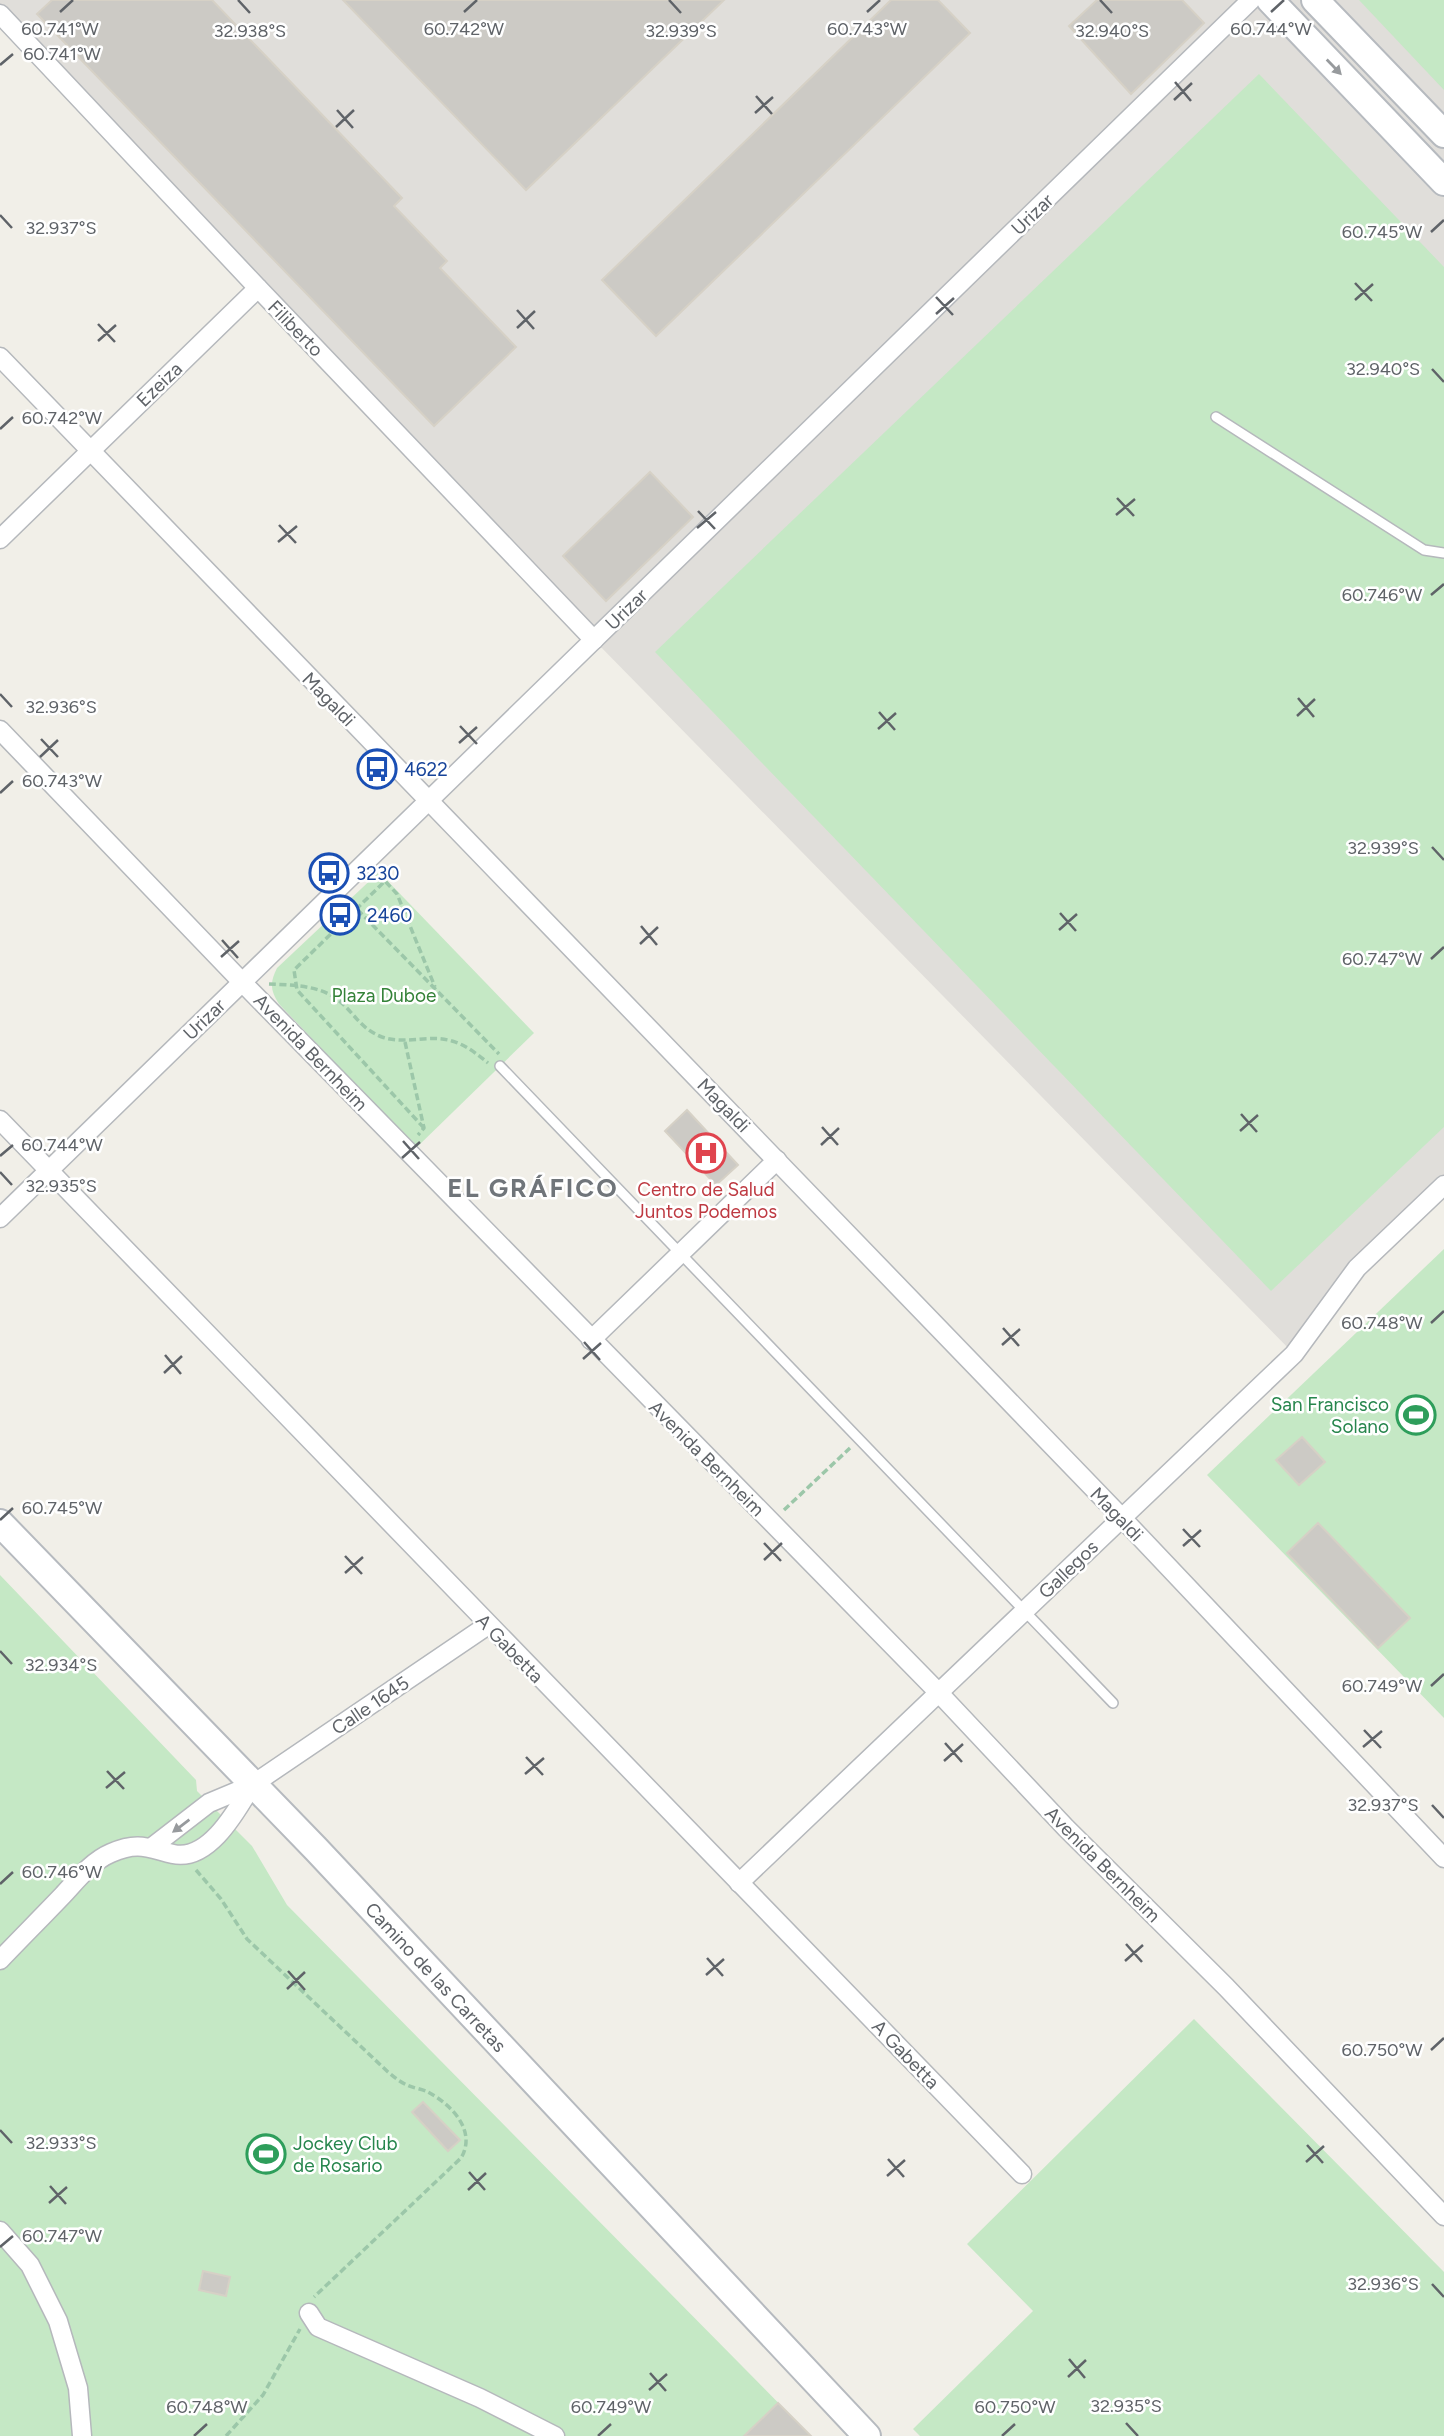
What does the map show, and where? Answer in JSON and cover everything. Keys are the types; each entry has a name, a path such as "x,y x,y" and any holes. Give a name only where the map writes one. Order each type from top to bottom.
{"street":[{"name":"Urizar","path":"0,1218 1251,0"},
{"path":"1270,0 1444,182"},
{"path":"1315,0 1444,134"},
{"name":"Filiberto","path":"0,13 594,640"},
{"name":"Ezeiza","path":"0,539 258,288"},
{"name":"Magaldi","path":"0,357 1122,1518 1444,1858"},
{"name":"Avenida Bernheim","path":"0,730 591,1340 939,1693 1066,1828 1226,1987 1444,2216"},
{"name":"A Gabetta","path":"0,1120 1023,2174"},
{"path":"591,1340 777,1160"},
{"name":"Gallegos","path":"739,1884 1294,1354 1357,1268 1444,1185"},
{"name":"Camino de las Carretas","path":"0,1523 334,1869 867,2436"},
{"name":"Calle 1645","path":"253,1785 488,1625"},
{"path":"152,1847 209,1803 253,1785"},
{"path":"0,1960 90,1867 110,1853 134,1846 152,1847 183,1855 203,1848 229,1823 253,1785"},
{"path":"0,2231 30,2265 58,2321 78,2388 82,2436"},
{"path":"309,2313 318,2327 480,2398 555,2436"}],"lane":[{"path":"1216,416 1424,550 1444,553"},
{"path":"500,1066 1113,1703"}],"path":[{"path":"404,1041 424,1128 297,990 294,971 385,881 397,894 436,989"},
{"path":"242,982 305,986 336,998 364,1028 383,1037 404,1041 450,1040 474,1051 487,1063 500,1066 500,1055 338,889"},
{"path":"770,1522 859,1439"},
{"path":"183,1855 221,1899 247,1939 388,2072 405,2084 428,2092 449,2108 466,2127 468,2147 461,2158 312,2298 309,2313 263,2395 226,2436"}],"shaded area":[{"path":"0,0 1444,0 1444,1185 1357,1268 1294,1354 594,640 0,14"}],"green space":[{"path":"1359,0 1444,0 1444,90"},
{"path":"1259,74 1444,267 1444,1127 1271,1291 655,652"},
{"name":"Plaza Duboe","path":"379,872 534,1033 416,1148 279,1004 272,986 277,968"},
{"path":"1444,1249 1444,1718 1207,1475"},
{"name":"Jockey Club de Rosario","path":"0,1575 196,1780 197,1791 252,1846 287,1905 811,2436 0,2436"},
{"path":"1194,2019 1444,2272 1444,2436 920,2436 913,2429 1033,2311 967,2244"}],"building":[{"path":"52,0 212,0 402,198 394,206 447,261 440,268 516,347 434,426 37,14"},
{"path":"343,0 724,0 526,190"},
{"path":"891,0 938,0 970,33 656,336 602,280"},
{"path":"1097,0 1182,0 1204,23 1131,94 1069,26"},
{"path":"650,472 693,517 606,601 563,556"},
{"path":"687,1110 738,1165 716,1185 665,1131"},
{"path":"1302,1437 1325,1462 1299,1485 1276,1460"},
{"path":"1318,1523 1410,1618 1378,1648 1287,1553"},
{"path":"423,2102 460,2140 448,2151 412,2112"},
{"path":"203,2271 230,2277 226,2296 199,2290"},
{"path":"778,2403 811,2436 744,2436"}],"place":[{"name":"4622","path":"377,769"},
{"name":"3230","path":"329,873"},
{"name":"2460","path":"340,915"},
{"name":"Centro de Salud Juntos Podemos","path":"706,1153"},
{"name":"San Francisco Solano","path":"1416,1415"},
{"name":"Jockey Club de Rosario","path":"266,2154"}],"district":[{"name":"EL GRÁFICO","path":"533,1188"}]}
